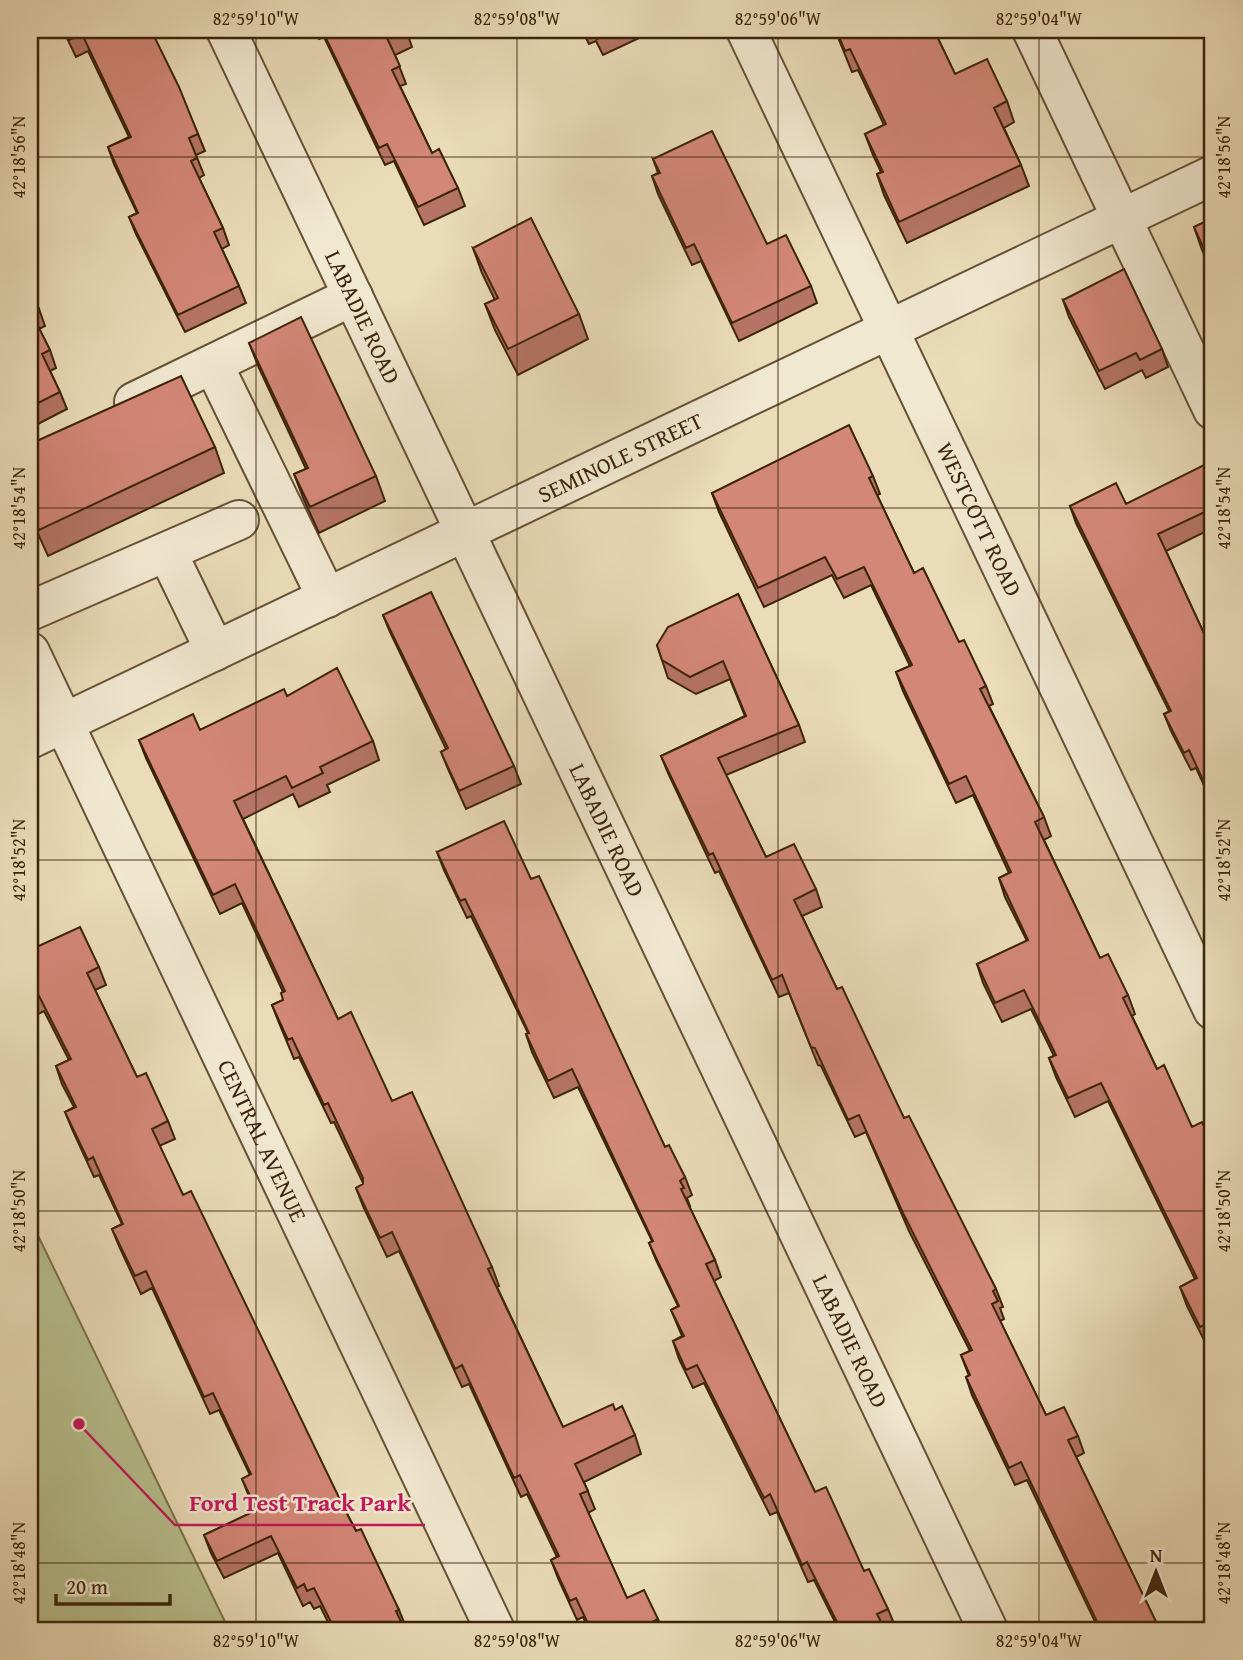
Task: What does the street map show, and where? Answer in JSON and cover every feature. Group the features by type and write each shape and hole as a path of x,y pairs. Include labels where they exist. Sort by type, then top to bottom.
{"street":[{"name":"LABADIE ROAD","path":"226,30 988,1630"},
{"name":"WESTCOTT ROAD","path":"746,30 1213,1010"},
{"path":"1032,30 1213,410"},
{"name":"SEMINOLE STREET","path":"30,739 1213,175"},
{"path":"103,416 214,366 353,296"},
{"path":"214,366 327,598"},
{"path":"30,611 239,520"},
{"path":"167,552 215,651"},
{"name":"CENTRAL AVENUE","path":"30,652 495,1630"}],"green space":[{"path":"30,1219 229,1630 30,1630"}],"building":[{"path":"65,30 151,30 198,134 189,138 197,158 191,161 223,228 214,232 239,286 178,315 129,217 138,213 108,147 131,137 82,34 69,40"},
{"path":"322,30 405,30 387,38 400,66 392,70 432,153 439,149 458,188 418,207 387,144 379,148"},
{"path":"593,30 615,30 597,39"},
{"path":"836,30 934,30 955,74 987,59 1007,101 994,108 1021,165 899,222 877,174 883,172 865,134 886,124 850,49 845,51"},
{"path":"712,131 767,244 786,235 811,286 732,323 694,244 686,248 652,176 660,173 653,159"},
{"path":"531,218 579,314 508,349 485,304 498,298 473,248"},
{"path":"1213,218 1213,269 1194,227"},
{"path":"1124,269 1162,349 1140,360 1136,353 1099,371 1063,300"},
{"path":"30,290 39,309 31,312 50,350 42,354 60,392 30,407"},
{"path":"301,317 376,476 310,507 294,474 308,468 249,343"},
{"path":"181,376 215,447 39,530 30,511 30,444"},
{"path":"849,425 873,476 869,478 914,573 923,568 959,642 964,640 986,686 980,689 1044,817 1035,822 1100,958 1108,954 1128,995 1123,998 1157,1069 1164,1065 1192,1127 1202,1122 1213,1148 1213,1153 1207,1156 1213,1170 1213,1327 1211,1322 1200,1327 1180,1287 1197,1278 1101,1083 1068,1098 1049,1058 1056,1055 1024,990 995,1003 977,964 1028,940 999,878 1011,872 966,776 949,784 896,672 912,665 864,567 837,579 825,557 758,588 712,493"},
{"path":"1206,464 1213,478 1213,508 1158,534 1213,653 1213,801 1189,750 1184,753 1164,714 1171,711 1070,506 1116,483 1126,504"},
{"path":"431,592 514,766 459,791 441,752 448,748 383,615"},
{"path":"738,594 799,725 718,758 766,857 794,844 816,889 794,900 837,989 842,987 904,1118 909,1116 996,1289 993,1291 998,1301 992,1304 1046,1415 1064,1407 1078,1436 1068,1440 1160,1630 1101,1630 1021,1462 1009,1468 966,1377 970,1375 961,1355 972,1350 903,1213 859,1115 848,1120 815,1048 811,1047 782,975 772,980 713,853 709,855 661,756 746,716 723,661 690,677 662,660 657,645 668,627"},
{"path":"337,668 373,741 320,767 323,773 292,788 286,776 234,801 338,1019 351,1012 392,1101 412,1092 492,1267 488,1269 563,1427 613,1404 615,1410 622,1406 635,1435 575,1464 588,1491 580,1494 627,1598 644,1590 658,1619 643,1627 645,1630 591,1630 576,1598 570,1601 551,1560 559,1556 520,1475 514,1478 462,1365 455,1369 392,1232 380,1238 356,1188 363,1184 363,1178 328,1103 324,1105 292,1038 288,1040 272,1005 283,1000 281,993 285,991 235,884 213,895 139,740 193,714 200,730 284,689 287,696"},
{"path":"504,821 531,879 539,876 665,1147 669,1145 685,1177 680,1181 684,1188 681,1189 715,1260 706,1264 815,1492 826,1487 864,1571 869,1569 888,1609 877,1614 885,1630 841,1630 807,1562 802,1565 770,1494 764,1498 697,1365 686,1370 673,1341 684,1336 671,1310 679,1306 649,1243 653,1241 572,1069 548,1081 493,956 465,899 460,901 437,852"},
{"path":"80,927 99,967 87,973 137,1077 146,1073 168,1121 152,1129 183,1195 191,1191 345,1510 356,1531 361,1529 399,1610 396,1611 405,1630 335,1630 314,1588 307,1591 304,1584 297,1588 271,1536 217,1561 204,1535 257,1510 242,1479 251,1474 213,1393 204,1397 146,1271 135,1276 112,1229 123,1224 93,1157 88,1160 65,1112 76,1107 56,1066 71,1059 38,994 30,998 30,950"}],"place":[{"name":"Ford Test Track Park","path":"79,1424"}]}
